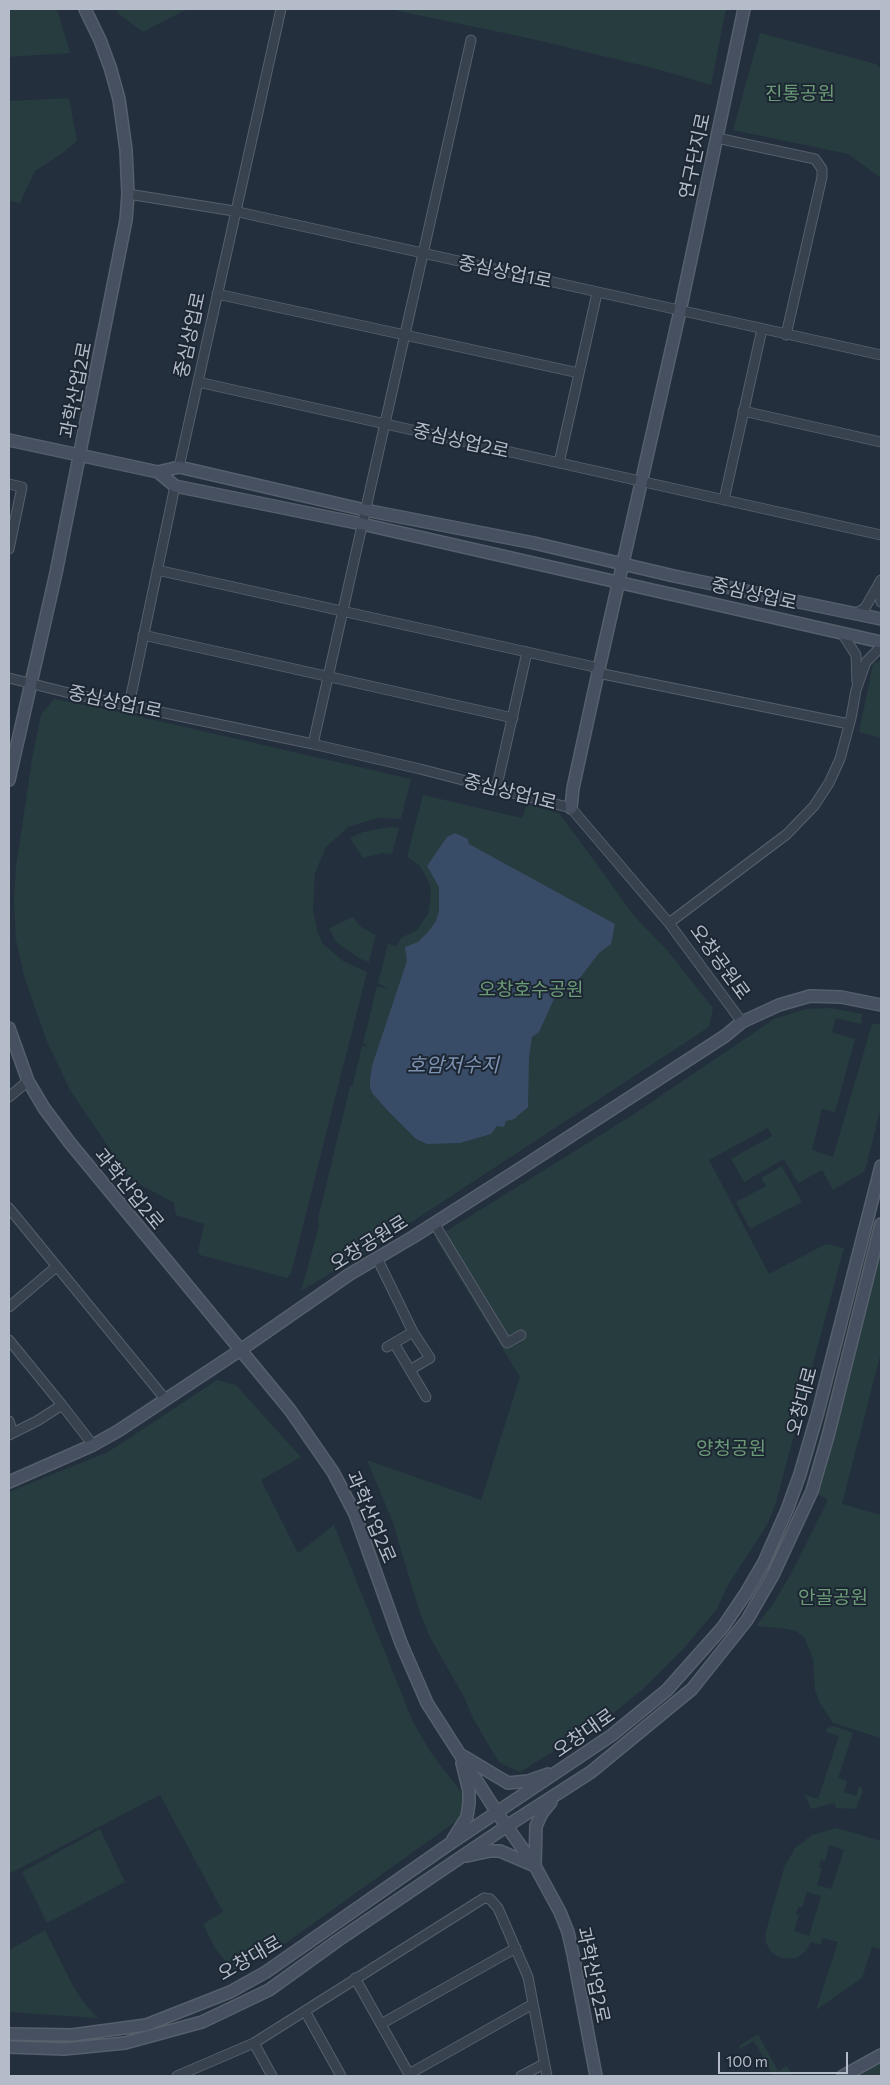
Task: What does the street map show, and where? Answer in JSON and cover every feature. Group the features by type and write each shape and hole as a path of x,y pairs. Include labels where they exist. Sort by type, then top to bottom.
{"street":[{"name":"과학산업2로","path":"9,780 81,455 117,271 128,194 126,150 118,99 110,67 100,40 85,9"},
{"name":"중심상업로","path":"179,467 234,211 281,9"},
{"name":"연구단지로","path":"680,311 744,9"},
{"path":"313,744 471,40"},
{"path":"717,138 815,159 822,168 822,177 786,335"},
{"name":"중심상업1로","path":"128,194 234,211 881,355"},
{"path":"559,463 597,293"},
{"path":"217,294 579,373"},
{"path":"571,808 573,788 618,581 680,311"},
{"path":"724,500 762,329"},
{"name":"중심상업2로","path":"198,382 881,535"},
{"path":"744,411 881,442"},
{"path":"9,440 81,455"},
{"name":"중심상업로","path":"81,455 158,472 179,467 366,510 534,543 674,576 881,619"},
{"name":"중심상업로","path":"158,472 175,486 362,524 881,642"},
{"path":"9,484 22,487 10,537 9,550"},
{"path":"129,705 175,486"},
{"path":"157,570 527,652 599,670 849,724"},
{"path":"855,614 865,608 881,581"},
{"path":"881,581 881,602"},
{"path":"842,633 856,655 856,690"},
{"path":"143,635 512,718"},
{"path":"669,923 786,834 814,806 829,783 840,760 856,690 866,662 881,647"},
{"path":"496,790 527,652"},
{"name":"중심상업1로","path":"9,678 70,693 313,744 420,769 496,790 533,797 571,808 669,923"},
{"name":"오창공원로","path":"669,923 742,1022"},
{"name":"오창공원로","path":"9,1482 93,1445 166,1400 350,1274 434,1223 725,1036 742,1022 779,1004 810,996 841,997 881,1005"},
{"name":"과학산업2로","path":"9,1028 28,1081 44,1108 70,1143 239,1351 290,1410 346,1494 363,1532 401,1643 427,1703 498,1814 535,1866 549,1890 568,1932 596,2076"},
{"path":"9,1097 28,1081"},
{"name":"오창대로","path":"9,2034 72,2035 146,2025 230,1992 266,1972 448,1845 498,1814 612,1736 667,1690 723,1627 764,1562 788,1510 800,1474 834,1351 881,1166"},
{"path":"9,1208 166,1400"},
{"path":"434,1223 508,1343 521,1335"},
{"name":"오창대로","path":"9,2047 64,2048 125,2043 202,2022 269,1990 507,1826 591,1772 692,1689 747,1620 773,1575 812,1491 828,1436 881,1224"},
{"path":"377,1258 413,1332 430,1358 410,1370"},
{"path":"9,1307 56,1267"},
{"path":"413,1332 390,1345 410,1370 426,1396"},
{"path":"9,1340 93,1445"},
{"path":"9,1420 11,1434 37,1421 62,1405"},
{"path":"460,1754 508,1783 528,1781 566,1767"},
{"path":"448,1845 468,1817 470,1803 460,1754"},
{"path":"460,1858 490,1851 500,1852 535,1866 536,1826 542,1813 561,1791"},
{"path":"177,2076 254,2043 484,1898 490,1899 498,1908 528,1977 547,2076"},
{"path":"381,2024 516,1948"},
{"path":"355,1978 410,2075 533,2004"},
{"path":"305,2011 342,2076"},
{"path":"254,2043 272,2076"},
{"path":"843,2076 881,2055"},
{"path":"521,2076 544,2064"}],"green space":[{"path":"9,9 55,9 58,12 70,53 9,57"},
{"path":"116,9 187,9 143,32 120,15"},
{"path":"389,9 726,9 711,85 657,69 528,38"},
{"name":"진통공원","path":"760,33 876,64 881,68 881,178 848,154 733,130"},
{"path":"69,98 77,141 35,171 20,203 9,201 9,101"},
{"path":"881,660 881,738 859,732 873,664"},
{"path":"54,699 128,714 411,779 401,819 377,818 348,827 326,847 315,873 313,909 317,930 322,943 343,961 367,972 291,1273 287,1278 200,1255 198,1252 204,1224 176,1215 174,1203 130,1179 70,1090 46,1039 24,976 16,940 14,902 16,867 32,759 41,715"},
{"name":"오창호수공원","path":"423,795 522,818 527,804 560,814 635,917 667,950 713,1008 709,1027 369,1250 301,1291 319,1226 318,1218 350,1087 353,1084 362,1046 369,1047 363,1043 377,986 388,989 378,983 388,944 396,946 401,938 417,930 428,914 431,892 429,882 419,865 407,857"},
{"path":"390,827 399,828 392,854 382,853 363,858 350,838 363,832"},
{"path":"353,917 361,927 376,935 369,962 341,946 335,940 329,928"},
{"name":"양청공원","path":"831,1008 862,1014 861,1024 836,1018 832,1032 855,1039 835,1112 822,1109 812,1150 833,1157 872,1024 881,1024 881,1107 865,1171 833,1190 822,1170 798,1183 784,1159 744,1182 731,1159 772,1136 768,1128 709,1160 769,1274 826,1244 844,1248 775,1506 767,1525 728,1585 717,1609 684,1648 642,1690 606,1719 520,1772 500,1763 492,1751 430,1637 419,1610 393,1523 367,1460 481,1500 520,1377 435,1238 631,1116 774,1019 806,1009"},
{"path":"782,1166 802,1202 750,1229 736,1202 766,1186 761,1178"},
{"name":"안골공원","path":"881,1226 881,1352 842,1504 881,1515 881,1738 833,1723 820,1703 815,1690 813,1659 804,1637 796,1631 756,1626 773,1604 792,1572 828,1500 812,1491"},
{"path":"217,1380 236,1385 301,1457 261,1480 298,1553 334,1525 413,1722 432,1754 464,1796 462,1817 276,1950 233,1971 215,1948 203,1924 223,1912 160,1795 9,1874 9,1492 108,1452"},
{"path":"834,1726 853,1733 838,1778 847,1781 844,1792 856,1796 860,1785 863,1791 856,1809 836,1808 835,1803 811,1809 805,1795 818,1799 839,1736 826,1732 827,1728"},
{"path":"837,1828 881,1841 881,1949 872,1947 862,1978 816,2010 838,1942 823,1938 821,1945 811,1942 806,1951 796,1958 781,1958 771,1952 766,1943 765,1935 784,1868 795,1848 812,1835","holes":["829,1845 844,1850 831,1889 817,1885 822,1869 819,1867 821,1860 825,1861","807,1892 821,1896 809,1936 794,1931 799,1915 796,1914 798,1907 802,1907"]},
{"path":"100,1829 125,1882 47,1923 22,1872"},
{"path":"45,1930 73,1986 85,2004 98,2018 9,2012 9,1950"},
{"path":"758,2034 778,2071 787,2066 793,2076 773,2076 754,2041 740,2049 739,2046"},
{"path":"881,2055 881,2076 843,2076"}],"water":[{"name":"호암저수지","path":"455,833 468,839 469,844 615,924 611,944 599,953 579,979 554,999 539,1032 532,1037 529,1057 528,1107 514,1119 506,1121 504,1127 497,1126 491,1134 460,1143 427,1144 416,1139 388,1111 372,1093 370,1080 372,1066 407,961 405,947 418,942 428,932 436,921 439,911 439,887 427,866 447,837"}]}
